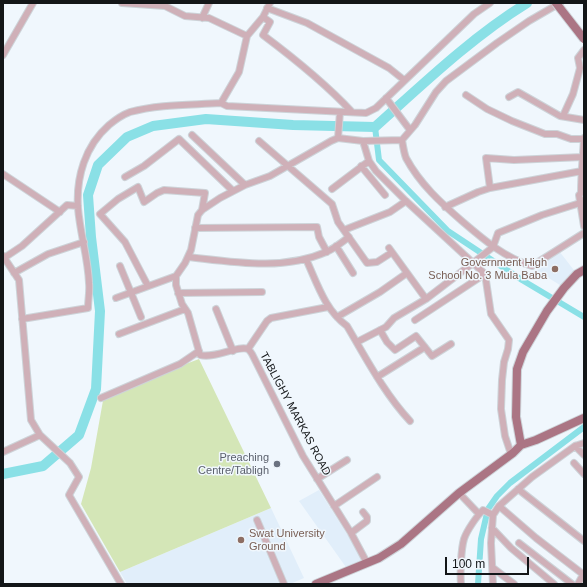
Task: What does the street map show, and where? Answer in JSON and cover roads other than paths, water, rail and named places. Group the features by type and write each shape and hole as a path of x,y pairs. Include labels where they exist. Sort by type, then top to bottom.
{"main road":[{"path":"556,3 584,39"},
{"path":"521,445 516,417 517,369 523,352 547,311 564,288 577,274 584,270"},
{"path":"316,584 367,563 401,544 459,494 521,445 536,440 584,418"},
{"path":"322,584 368,565 402,545 459,494"}],"street":[{"path":"3,55 6,44 33,3"},
{"path":"122,3 165,6 185,16 209,18 247,36"},
{"path":"202,18 209,3"},
{"path":"22,319 88,308 89,283 78,206 78,186 85,158 90,147 103,130 115,120 128,113 156,107 221,103 227,106 237,107 366,113 376,108 386,100 404,80 474,14 490,3"},
{"path":"560,3 516,30 446,81 436,92 402,140 405,157 425,186 445,206 493,247 520,263 532,266 584,233"},
{"path":"221,103 239,72 247,36 263,17 269,6 307,23 389,68 404,80"},
{"path":"263,17 270,22 263,35 313,74 352,112"},
{"path":"563,116 573,94 580,68 578,58 584,50"},
{"path":"509,97 518,92 560,116 584,120"},
{"path":"466,95 487,109 518,124 545,134 557,134 571,139 584,139 582,192 579,195 582,202 584,226"},
{"path":"386,100 409,129"},
{"path":"338,138 340,112"},
{"path":"192,135 245,185"},
{"path":"101,398 180,364 199,350 188,313 178,293 176,276 188,257 198,215 202,210 232,191 270,176 338,138 363,140 402,140"},
{"path":"125,177 144,166 179,139 232,191"},
{"path":"363,140 368,161 376,171 406,202 485,274 491,314 509,340 504,362 501,410 505,436 511,454"},
{"path":"259,141 332,204 338,222 367,263 377,262 390,250 426,298"},
{"path":"490,188 486,158 514,160 584,156"},
{"path":"332,189 368,161"},
{"path":"361,166 385,195"},
{"path":"445,206 490,188 582,172"},
{"path":"3,174 60,212"},
{"path":"148,286 125,242 100,214 118,199 138,188 144,202 164,190 205,193 202,210"},
{"path":"344,230 390,212 406,202"},
{"path":"357,342 386,327 394,318 426,298 473,263 493,247 498,233 542,215 582,202"},
{"path":"78,206 67,205 22,246 4,257 19,280 30,420 40,434 70,463 79,476 69,495 120,584"},
{"path":"195,228 317,227 319,236 327,252"},
{"path":"188,257 232,262 281,263 306,259 327,252 349,238"},
{"path":"14,273 48,254 84,242"},
{"path":"336,246 353,273"},
{"path":"306,259 328,307 347,326 377,377 403,414 410,421"},
{"path":"120,266 141,317"},
{"path":"337,317 380,292 407,272"},
{"path":"415,320 485,274"},
{"path":"116,298 176,276"},
{"path":"178,293 262,292"},
{"path":"248,349 271,318 328,307"},
{"path":"119,334 185,308"},
{"path":"216,309 233,351"},
{"path":"380,330 387,342 395,350 416,336 432,356 451,344"},
{"path":"377,377 425,347"},
{"name":"TABLIGHY MARKAS ROAD","path":"199,350 200,354 206,356 241,348 248,349 252,354 303,456 351,533 367,563"},
{"path":"3,452 40,434"},
{"path":"493,584 491,543 492,515 532,477 575,446 584,443"},
{"path":"575,446 584,455"},
{"path":"317,479 347,460"},
{"path":"574,462 584,474"},
{"path":"334,506 377,477"},
{"path":"518,489 584,541"},
{"path":"459,494 482,512 492,515"},
{"path":"500,506 536,538 584,574 578,584"},
{"path":"351,533 367,521 367,517 364,512"},
{"path":"461,584 460,577 464,539 482,512"},
{"path":"257,520 284,584"},
{"path":"492,528 511,548 554,584"},
{"path":"518,543 572,584"},
{"path":"493,568 514,584"}],"waterway":[{"path":"3,474 43,466 79,435 96,389 100,311 91,237 88,195 98,165 127,137 153,126 206,119 293,125 375,127 467,46 527,3"},
{"path":"375,127 379,160 448,231 522,280 584,317"},
{"path":"478,584 481,539 488,509 497,496 510,483 584,427"}],"place":[{"name":"Government High School No. 3 Mula Baba","path":"555,269"},
{"name":"Preaching Centre/Tabligh","path":"277,464"},
{"name":"Swat University Ground","path":"241,540"}]}
